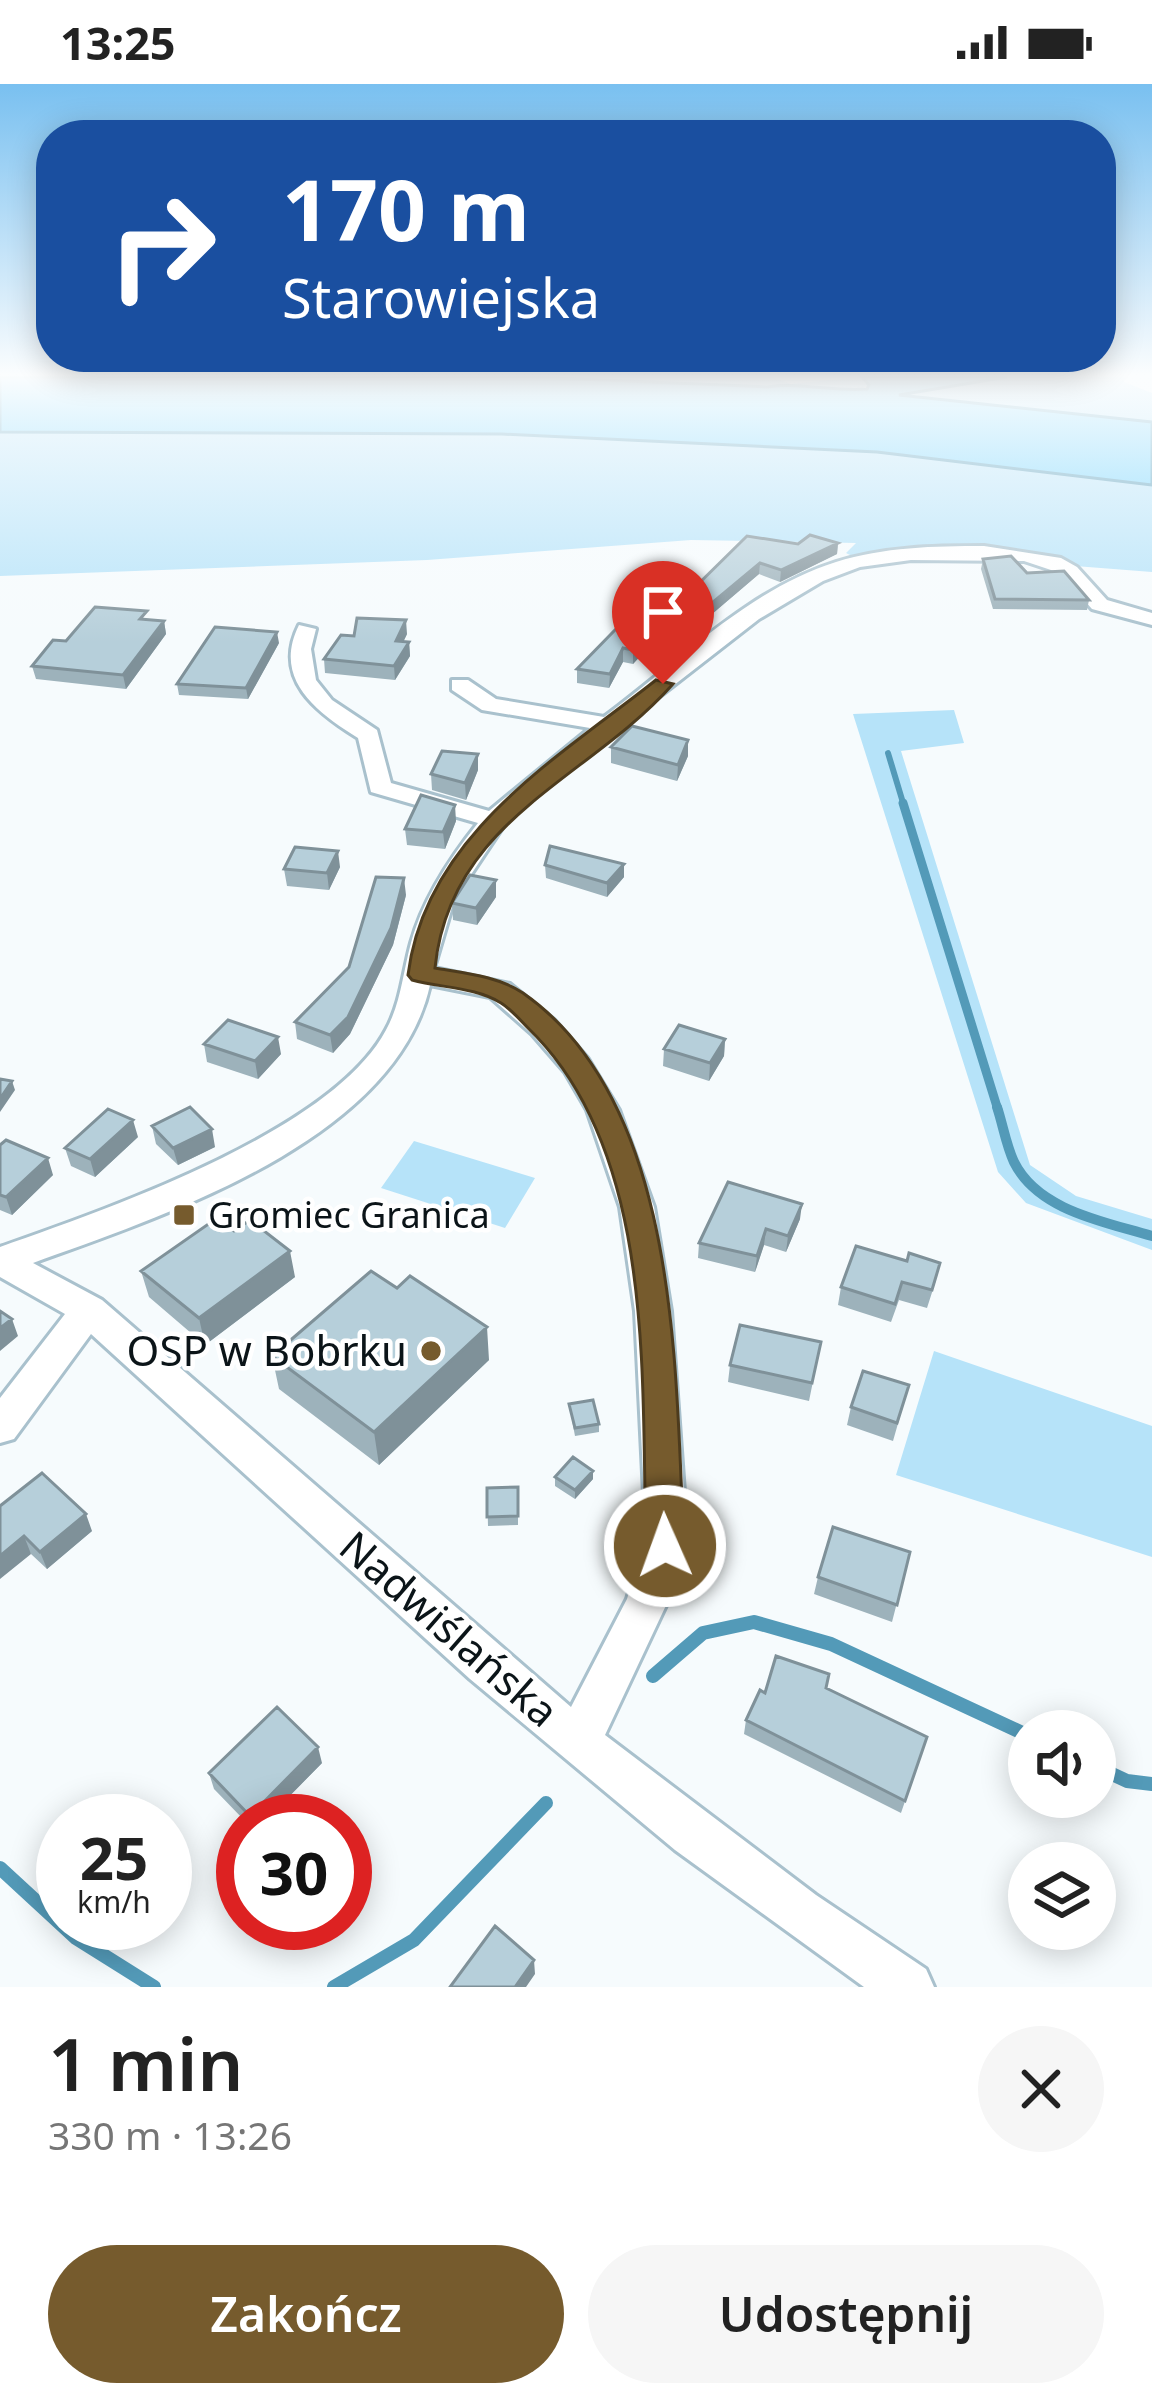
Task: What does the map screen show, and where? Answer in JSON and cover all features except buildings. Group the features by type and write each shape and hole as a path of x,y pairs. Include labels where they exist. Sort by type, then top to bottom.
{"street":[{"path":"0,1261 172,1198 278,1139 345,1093 384,1056 406,1024 422,975 425,938 439,904 494,820 765,601 840,568 883,558 968,552 1042,558 1069,568 1088,598 1111,610 1152,620"},
{"path":"306,629 298,650 302,673 333,714 369,735 380,787 494,820"},
{"path":"460,685 490,705 588,718 607,727"},
{"path":"422,975 471,982 512,997 555,1039 585,1080 617,1145 646,1241 657,1332 665,1546 632,1630 578,1741"},
{"name":"Nadwiślańska","path":"0,1261 89,1310 578,1741 699,1837 908,1987"},
{"path":"0,1427 89,1310"}],"shaded area":[{"path":"0,466 992,466 1152,485 1152,572 1075,566 1055,557 860,560 846,553 856,543 691,540 427,560 0,576"},
{"path":"954,710 964,743 901,751 1030,1165 1076,1196 1152,1219 1152,1250 1026,1203 998,1172 853,714"},
{"path":"414,1141 535,1178 505,1228 381,1188"},
{"path":"934,1351 1152,1426 1152,1557 896,1475"}],"water":[{"path":"992,466 1152,466 1152,485"}],"waterway":[{"path":"888,753 904,806"},
{"path":"903,803 998,1110"},
{"path":"997,1107 1014,1162 1039,1192 1075,1212 1152,1236"},
{"path":"653,1676 703,1633 754,1622 831,1644 1008,1726"},
{"path":"1116,1776 1152,1784"},
{"path":"334,1987 414,1940 546,1803"},
{"path":"0,1868 76,1938 154,1987"}],"place":[{"name":"Gromiec Granica","path":"184,1215"},
{"name":"OSP w Bobrku","path":"431,1351"}],"route":[{"path":"663,684 494,820 439,904 425,938 422,975 471,982 512,997 555,1039 585,1080 617,1145 646,1241 657,1332 665,1546"}]}
